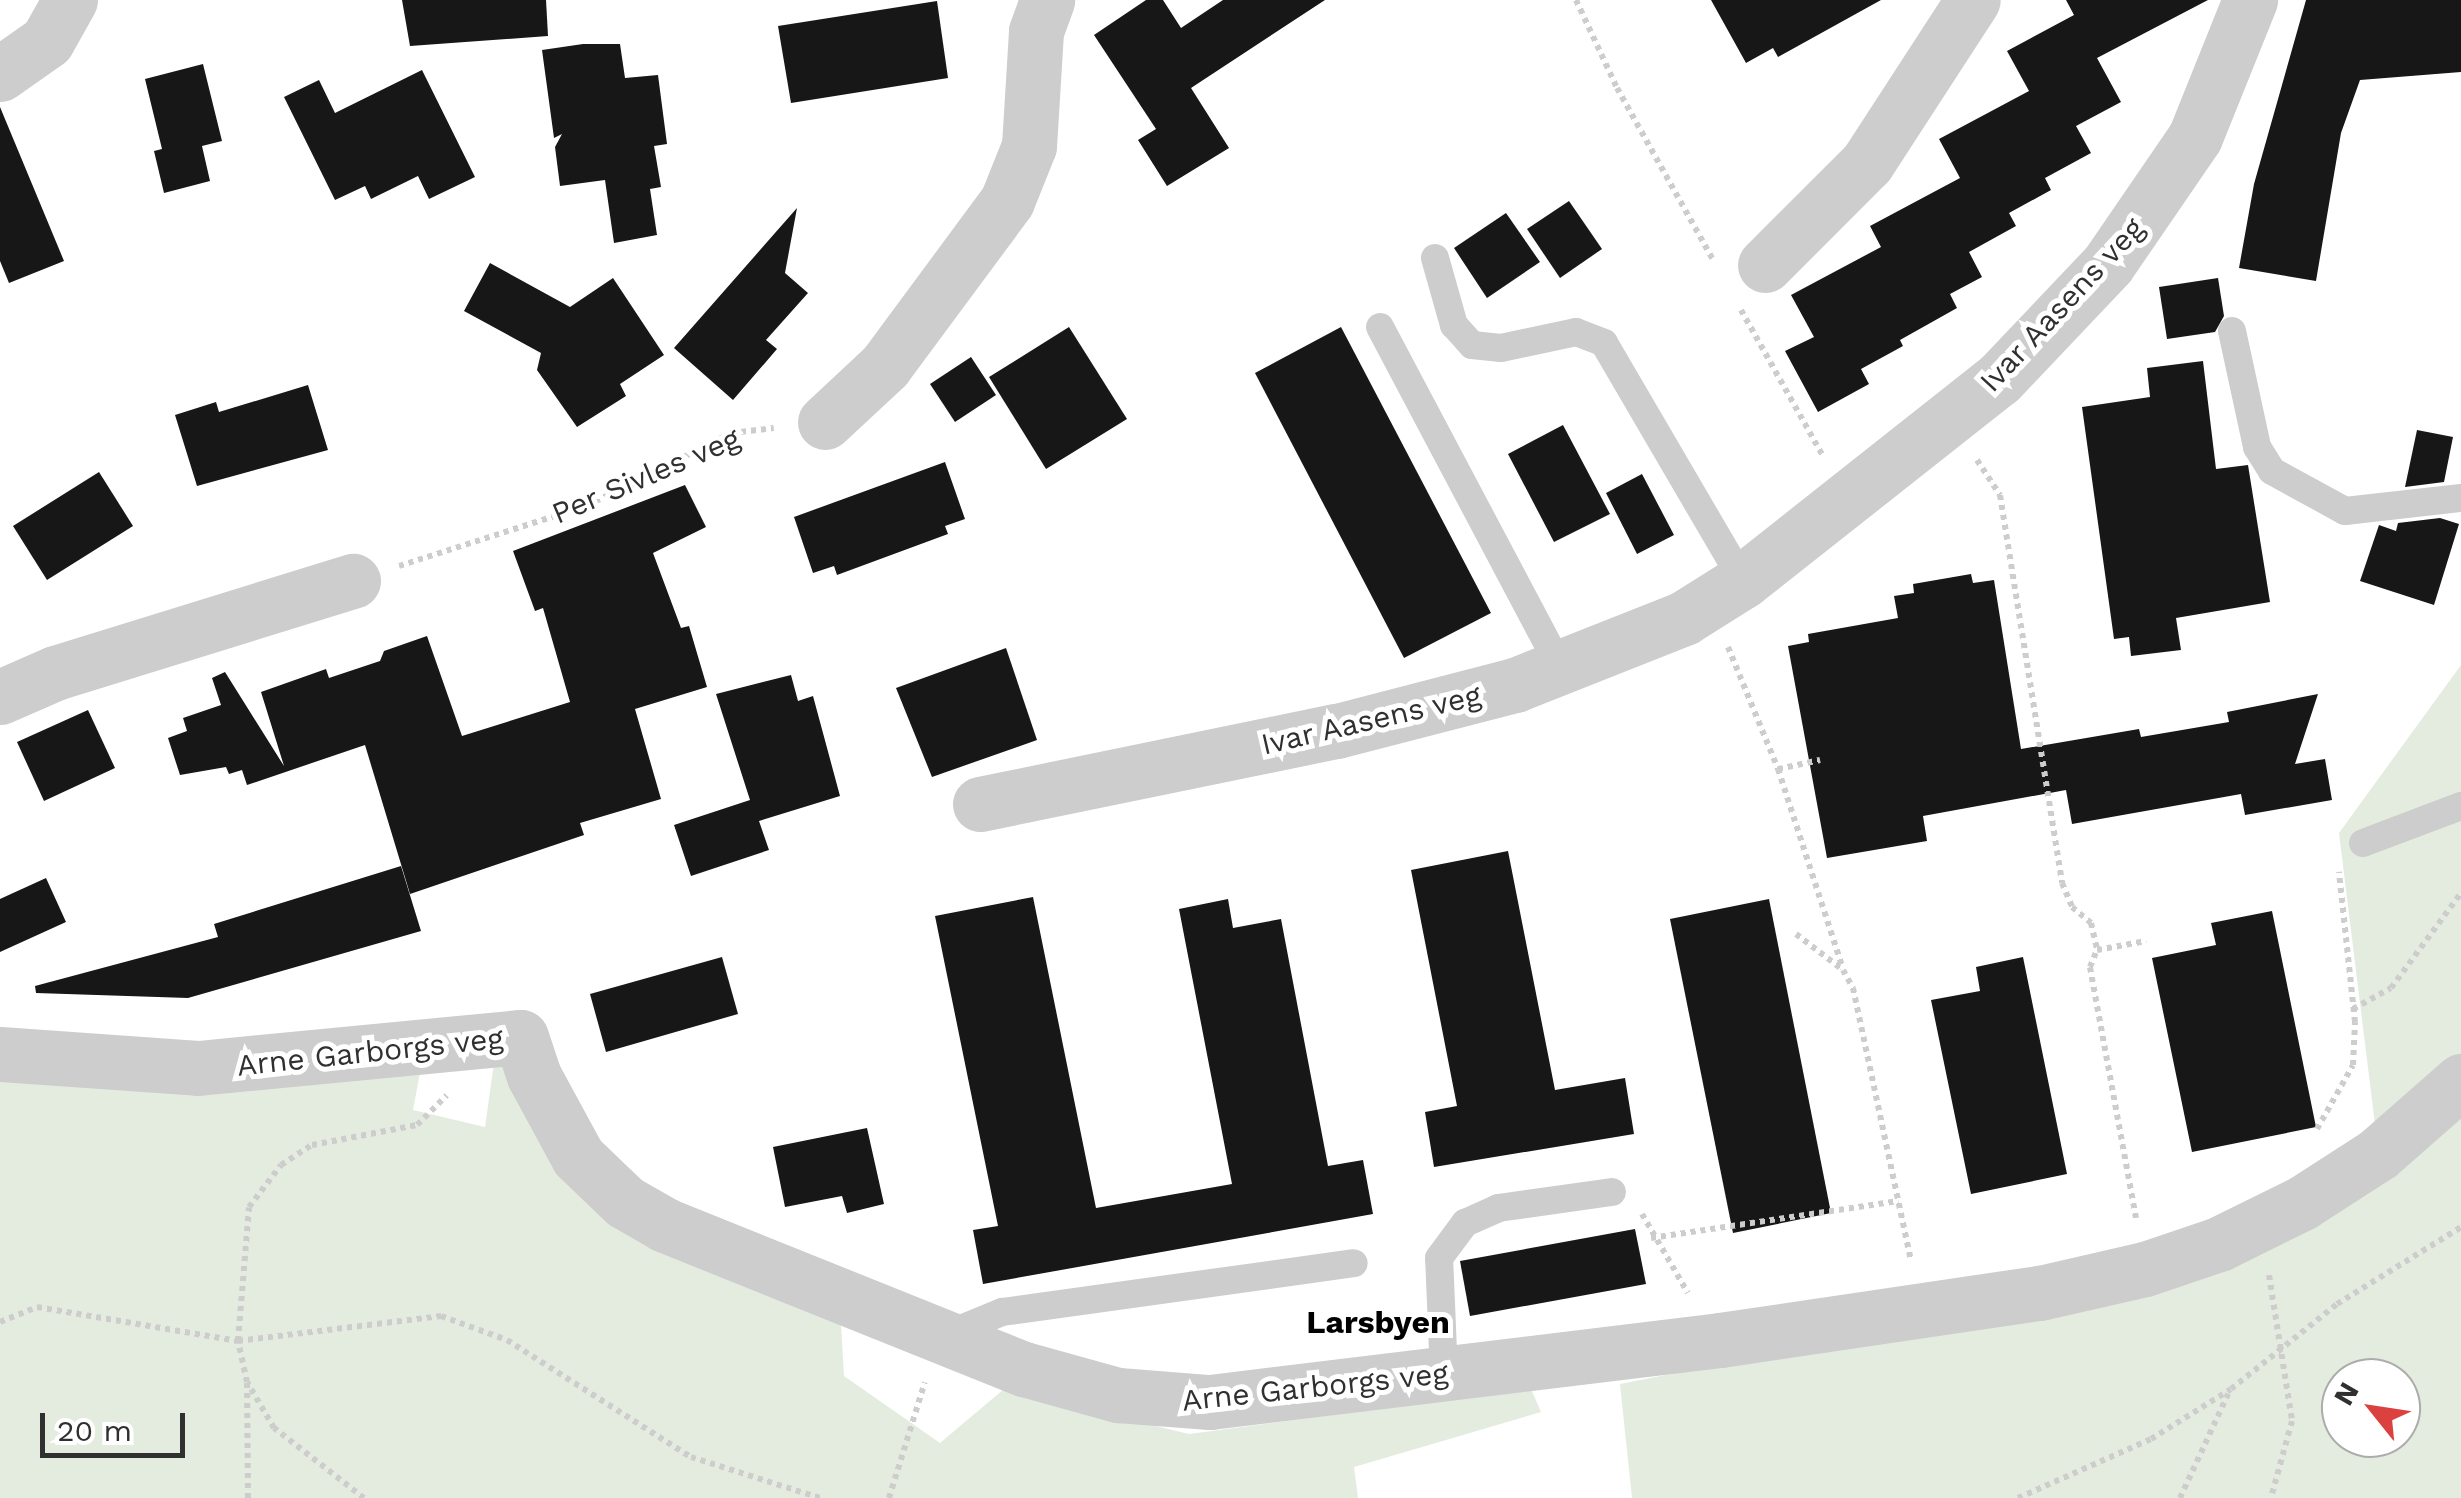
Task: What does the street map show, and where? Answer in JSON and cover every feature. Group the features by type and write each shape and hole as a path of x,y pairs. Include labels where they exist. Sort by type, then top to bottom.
{"street":[{"path":"0,74 47,41 70,0"},
{"path":"825,422 886,366 1007,202 1029,146 1036,30 1048,0"},
{"path":"1740,280 1867,163 1973,0"},
{"name":"Ivar Aasens veg","path":"980,804 1337,730 1560,667 1726,592 1849,503 1946,423 2052,324 2154,204 2215,94 2250,0"},
{"path":"0,697 55,672 353,580"},
{"name":"Arne Garborgs veg","path":"0,1054 198,1068 521,1037 534,1076 578,1157 625,1202 939,1338 1024,1369 1161,1401 1210,1402 1720,1340 1922,1311 2145,1269 2253,1228 2378,1154 2461,1081"}],"lane":[{"path":"1434,258 1454,325 1472,345 1501,348 1576,332 1604,343 1726,592"},
{"path":"1380,327 1560,667"},
{"path":"2232,331 2257,446 2272,471 2345,511 2461,498"},
{"path":"2363,843 2461,806"},
{"path":"1444,1375 1439,1258 1465,1222 1498,1208 1612,1192"},
{"path":"939,1338 1002,1312 1354,1263"}],"path":[{"path":"1576,0 1617,88 1740,280 1849,503"},
{"name":"Per Sivles veg","path":"353,580 586,506 731,433 825,422"},
{"path":"1946,423 2000,494 2062,883 2072,907 2090,922 2097,950 2090,967 2145,1269"},
{"path":"1726,592 1778,769 1843,970 1853,988 1922,1311"},
{"path":"1778,769 1820,760"},
{"path":"2306,1146 2353,1065 2353,1009 2339,871 2363,843"},
{"path":"2353,1009 2391,988 2461,892"},
{"path":"1796,934 1843,970"},
{"path":"2097,950 2146,940"},
{"path":"248,1498 247,1382 238,1340 254,1194 281,1165 322,1140 400,1131 436,1112 469,1043"},
{"path":"1612,1192 1637,1202 1651,1238 1720,1340"},
{"path":"1651,1238 1898,1201"},
{"path":"2018,1498 2151,1438 2231,1389 2337,1304 2461,1227"},
{"path":"2253,1228 2284,1346 2292,1421 2271,1498"},
{"path":"0,1322 36,1307 238,1340 440,1316 507,1340 691,1457 820,1498"},
{"path":"889,1498 939,1338"},
{"path":"247,1382 274,1428 364,1498"},
{"path":"2180,1498 2231,1389"}],"shaded area":[{"path":"2461,665 2461,1498 1632,1498 1620,1384 1863,1336 2175,1288 2382,1181 2339,833"},
{"path":"495,1056 513,1071 593,1209 841,1323 844,1376 940,1443 1004,1389 1189,1434 1531,1389 1541,1412 1354,1467 1358,1498 0,1498 0,1080 422,1062 413,1110 485,1127"}],"building":[{"path":"402,0 546,0 548,36 410,46"},
{"path":"1146,0 1163,0 1181,28 1223,0 1325,0 1191,88 1229,148 1167,186 1138,140 1156,129 1094,35"},
{"path":"1711,0 1881,0 1778,57 1773,48 1746,63"},
{"path":"2066,0 2208,0 2097,58 2121,102 2076,126 2091,153 2045,178 2051,190 2009,213 2016,226 1969,252 1982,277 1950,294 1957,308 1900,340 1903,346 1861,369 1869,384 1818,412 1785,351 1814,337 1791,295 1881,247 1870,226 1960,178 1939,139 2029,91 2007,51 2074,15"},
{"path":"2306,0 2461,0 2461,72 2360,80 2341,133 2316,281 2239,268 2254,184"},
{"path":"937,1 948,78 791,103 778,26"},
{"path":"620,44 625,78 658,75 667,144 654,146 661,187 650,189 657,235 614,243 605,180 560,186 555,147 562,134 554,138 542,50"},
{"path":"203,64 222,141 202,146 210,181 164,193 154,151 162,149 145,79"},
{"path":"422,70 475,177 429,199 418,176 371,199 365,186 335,200 284,97 319,80 335,113"},
{"path":"0,107 64,261 9,283 0,261"},
{"path":"1569,201 1602,249 1560,278 1527,229"},
{"path":"797,208 785,273 808,293 766,340 777,349 733,400 674,348"},
{"path":"1506,213 1540,262 1487,298 1454,248"},
{"path":"490,263 570,307 613,278 664,355 620,384 626,396 577,427 537,370 541,353 464,311"},
{"path":"2218,278 2224,316 2215,332 2167,339 2159,287"},
{"path":"1069,327 1127,419 1046,469 989,377"},
{"path":"1341,327 1491,613 1404,658 1255,373"},
{"path":"971,357 996,395 955,422 930,384"},
{"path":"2203,361 2216,469 2248,465 2270,602 2176,618 2181,650 2131,656 2129,637 2114,639 2082,407 2150,397 2147,368"},
{"path":"308,385 328,450 197,486 175,415 216,402 219,412"},
{"path":"1563,425 1610,514 1554,542 1508,454"},
{"path":"2417,430 2453,437 2444,482 2405,487"},
{"path":"945,462 965,519 945,526 948,534 837,575 834,566 813,573 794,517"},
{"path":"99,472 133,526 47,580 13,526"},
{"path":"1642,474 1674,535 1637,554 1606,493"},
{"path":"685,485 706,527 653,553 681,628 689,626 707,687 635,709 661,799 580,823 584,835 410,894 365,745 247,785 242,770 229,774 226,767 180,775 168,738 187,731 183,718 221,705 212,678 225,672 284,766 261,692 326,669 329,678 380,661 384,651 427,636 462,736 570,702 543,608 535,611 513,551"},
{"path":"2440,518 2459,524 2434,605 2360,581 2379,525 2396,531 2398,523"},
{"path":"1971,574 1973,583 1994,580 2021,749 2139,729 2141,737 2229,722 2227,712 2318,694 2295,764 2325,759 2332,800 2245,815 2241,794 2072,824 2066,790 1923,816 1927,841 1827,858 1788,646 1809,642 1808,634 1898,618 1894,596 1914,593 1913,584"},
{"path":"1006,648 1037,740 932,777 896,688"},
{"path":"791,675 798,701 813,696 840,796 759,821 769,850 691,876 674,825 750,800 716,694"},
{"path":"88,710 115,768 44,801 17,742"},
{"path":"1508,851 1555,1090 1625,1078 1634,1134 1434,1167 1425,1112 1457,1106 1411,870"},
{"path":"401,866 421,931 188,998 36,993 35,986 218,937 214,924"},
{"path":"46,878 66,922 0,952 0,899"},
{"path":"1033,897 1096,1208 1232,1184 1179,909 1228,899 1233,928 1281,919 1328,1166 1363,1160 1373,1214 983,1284 973,1230 998,1226 935,916"},
{"path":"1769,899 1831,1213 1733,1233 1670,919"},
{"path":"2272,911 2316,1127 2192,1152 2152,958 2216,945 2211,923"},
{"path":"722,957 738,1014 606,1052 590,994"},
{"path":"2023,957 2067,1174 1971,1194 1931,1000 1980,991 1976,967"},
{"path":"867,1128 884,1204 847,1213 842,1196 785,1207 773,1147"},
{"path":"1635,1229 1646,1284 1470,1316 1460,1261"}],"district":[{"name":"Larsbyen","path":"1378,1322"}]}
